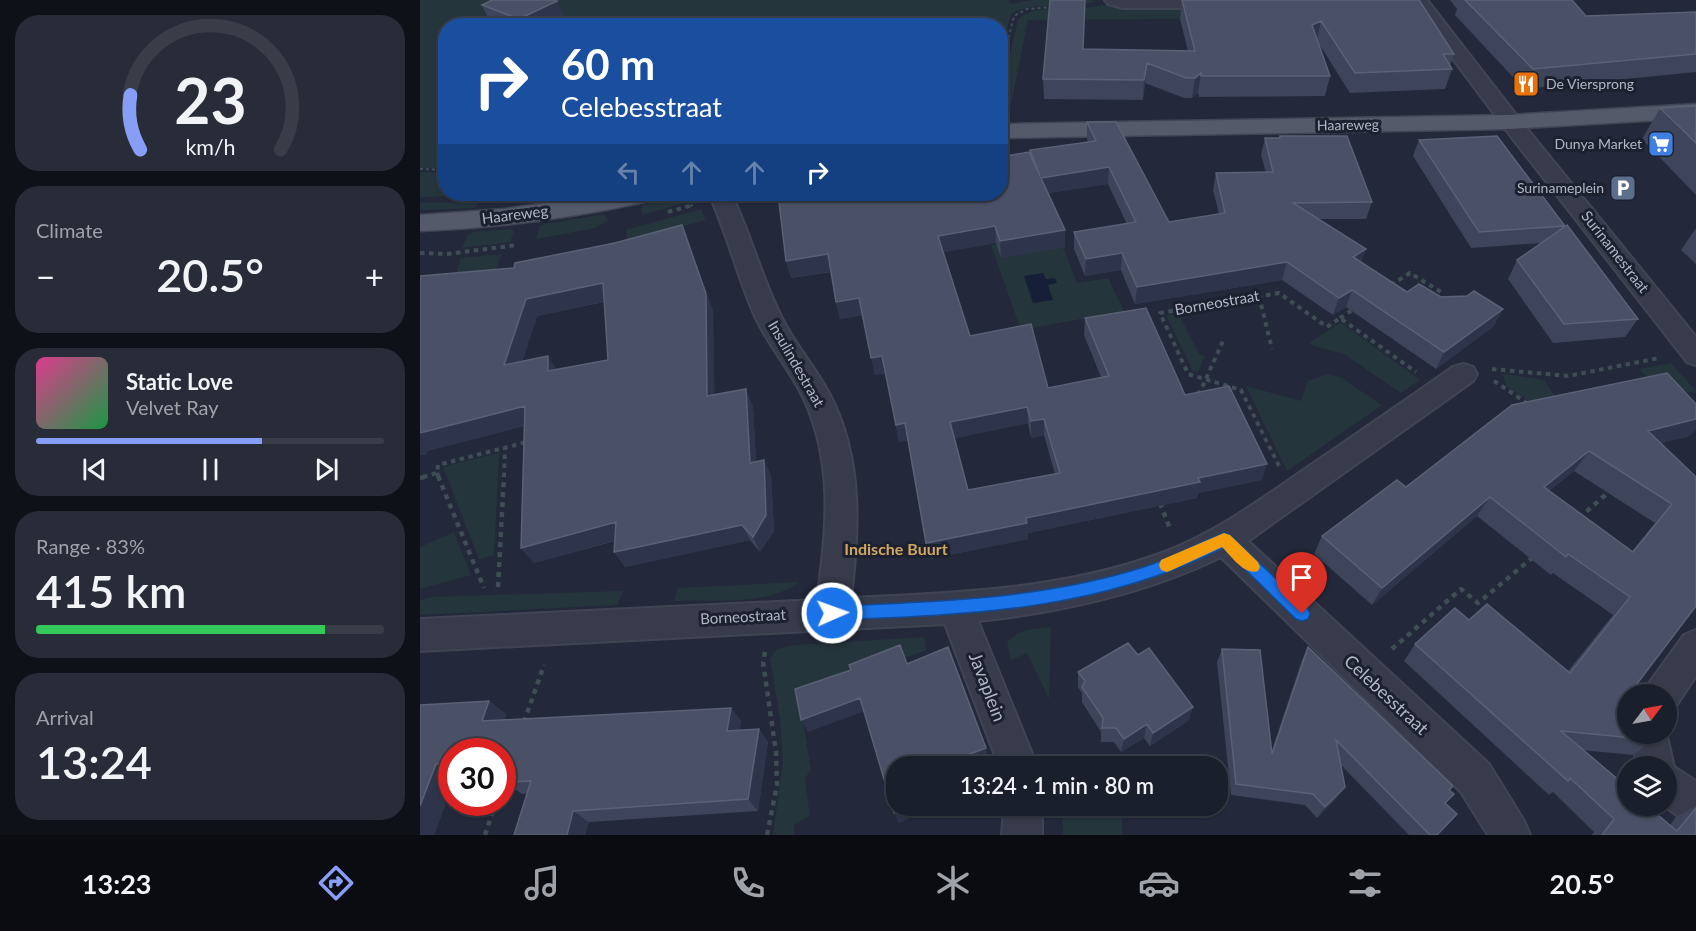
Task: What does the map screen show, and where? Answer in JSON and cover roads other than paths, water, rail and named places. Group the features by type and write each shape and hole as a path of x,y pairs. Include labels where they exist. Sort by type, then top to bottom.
{"main road":[{"name":"Haareweg","path":"1008,131 1509,122 1696,111"},
{"name":"Haareweg","path":"420,222 461,221 531,214 605,201"}],"street":[{"path":"1114,0 1123,3 1238,3"},
{"name":"Surinamestraat","path":"1413,0 1509,122 1583,210 1696,355"},
{"name":"Insulindestraat","path":"723,201 768,316 817,396 839,455 843,489 840,551 832,613"},
{"name":"Borneostraat","path":"420,634 956,608 1026,601 1089,589 1145,574 1224,539 1293,494 1459,377"},
{"name":"Celebesstraat","path":"1224,539 1475,778 1510,835"},
{"name":"Javaplein","path":"956,608 1014,756"},
{"path":"1670,684 1696,646"},
{"path":"1677,791 1696,805"},
{"path":"1022,835 1023,816"}],"water":[{"path":"1043,273 1046,279 1055,278 1057,283 1048,285 1053,300 1033,303 1024,276"}],"place":[{"name":"De Viersprong","path":"1526,84"},
{"name":"Dunya Market","path":"1661,144"},
{"name":"Surinameplein","path":"1623,188"}],"district":[{"name":"Indische Buurt","path":"896,549"}]}
